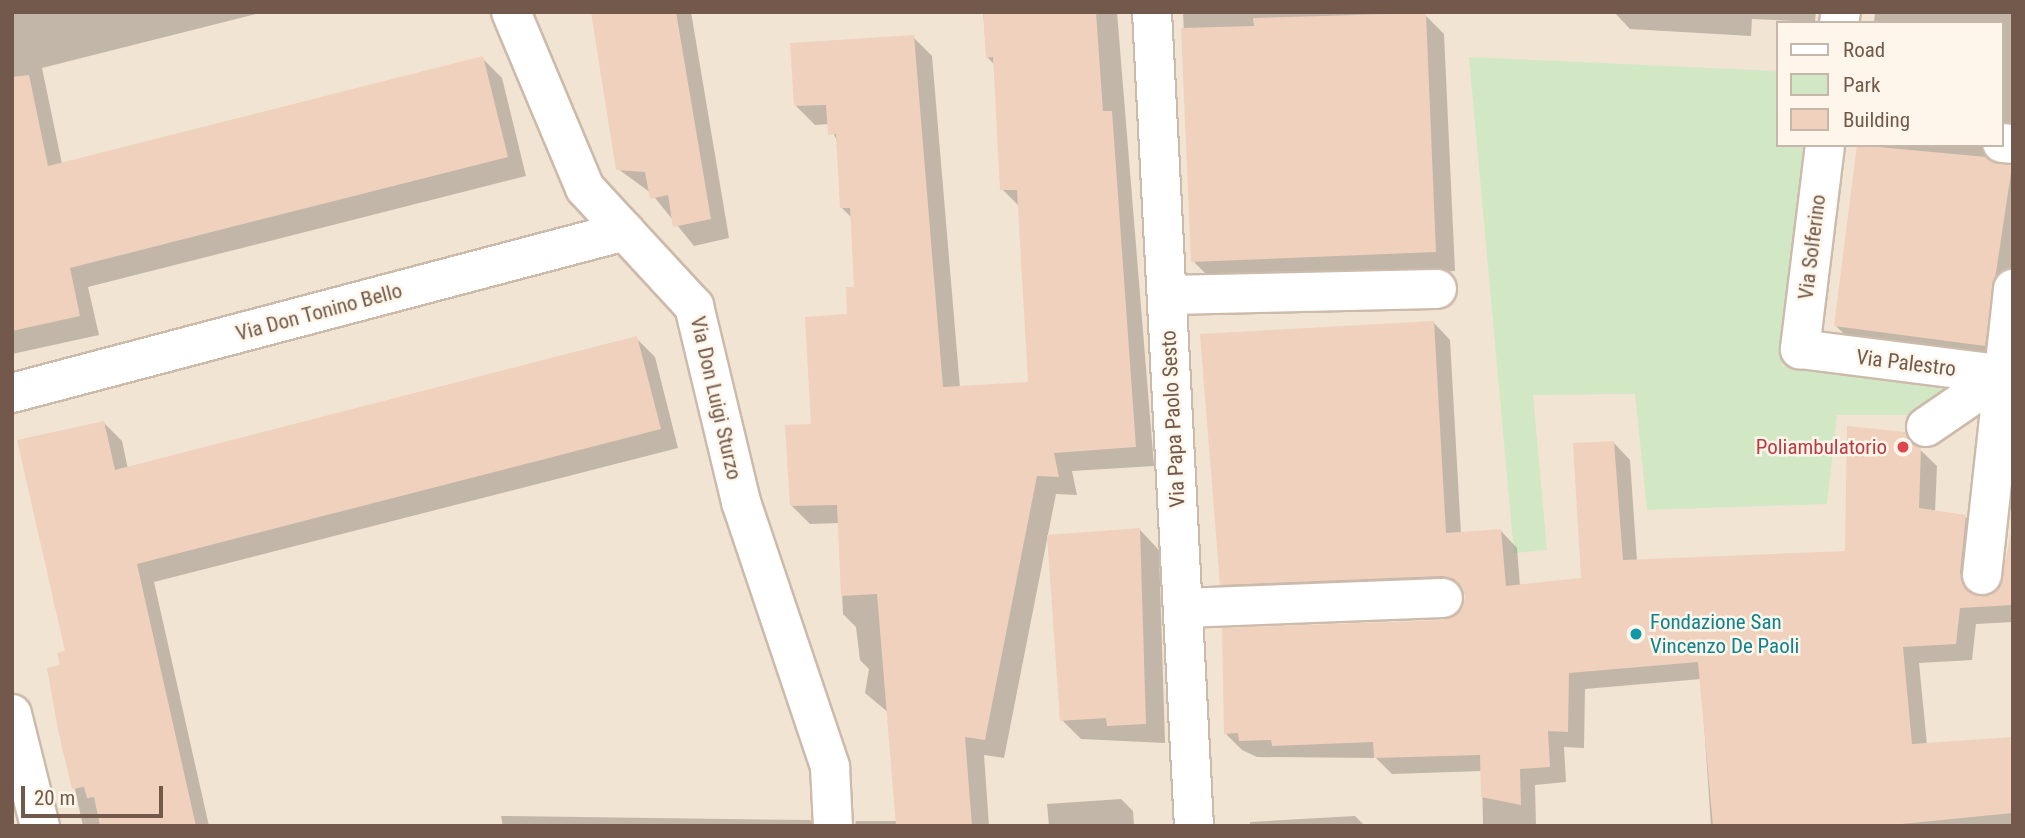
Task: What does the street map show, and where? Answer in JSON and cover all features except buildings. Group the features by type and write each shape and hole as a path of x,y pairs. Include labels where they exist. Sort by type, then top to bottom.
{"street":[{"name":"Via Don Luigi Sturzo","path":"511,12 585,188 694,306 741,502 830,767 833,826"},
{"name":"Via Papa Paolo Sesto","path":"1152,12 1194,826"},
{"name":"Via Solferino","path":"1800,349 1825,147"},
{"name":"Via Don Tonino Bello","path":"12,393 625,231"},
{"path":"1167,295 1437,289"},
{"path":"1982,575 2007,376 2013,289"},
{"name":"Via Palestro","path":"1800,349 2007,376"},
{"path":"1926,427 2007,376"},
{"path":"1183,608 1443,597"},
{"path":"12,714 40,826"}],"shaded area":[{"path":"12,12 2013,12 2013,826 12,826"}],"green space":[{"path":"1469,57 1776,71 1776,147 1805,147 1782,366 1946,387 1907,415 1837,415 1827,504 1647,510 1635,394 1533,395 1547,550 1514,553"}],"place":[{"name":"Poliambulatorio","path":"1903,447"},
{"name":"Fondazione San Vincenzo De Paoli","path":"1636,634"}]}
